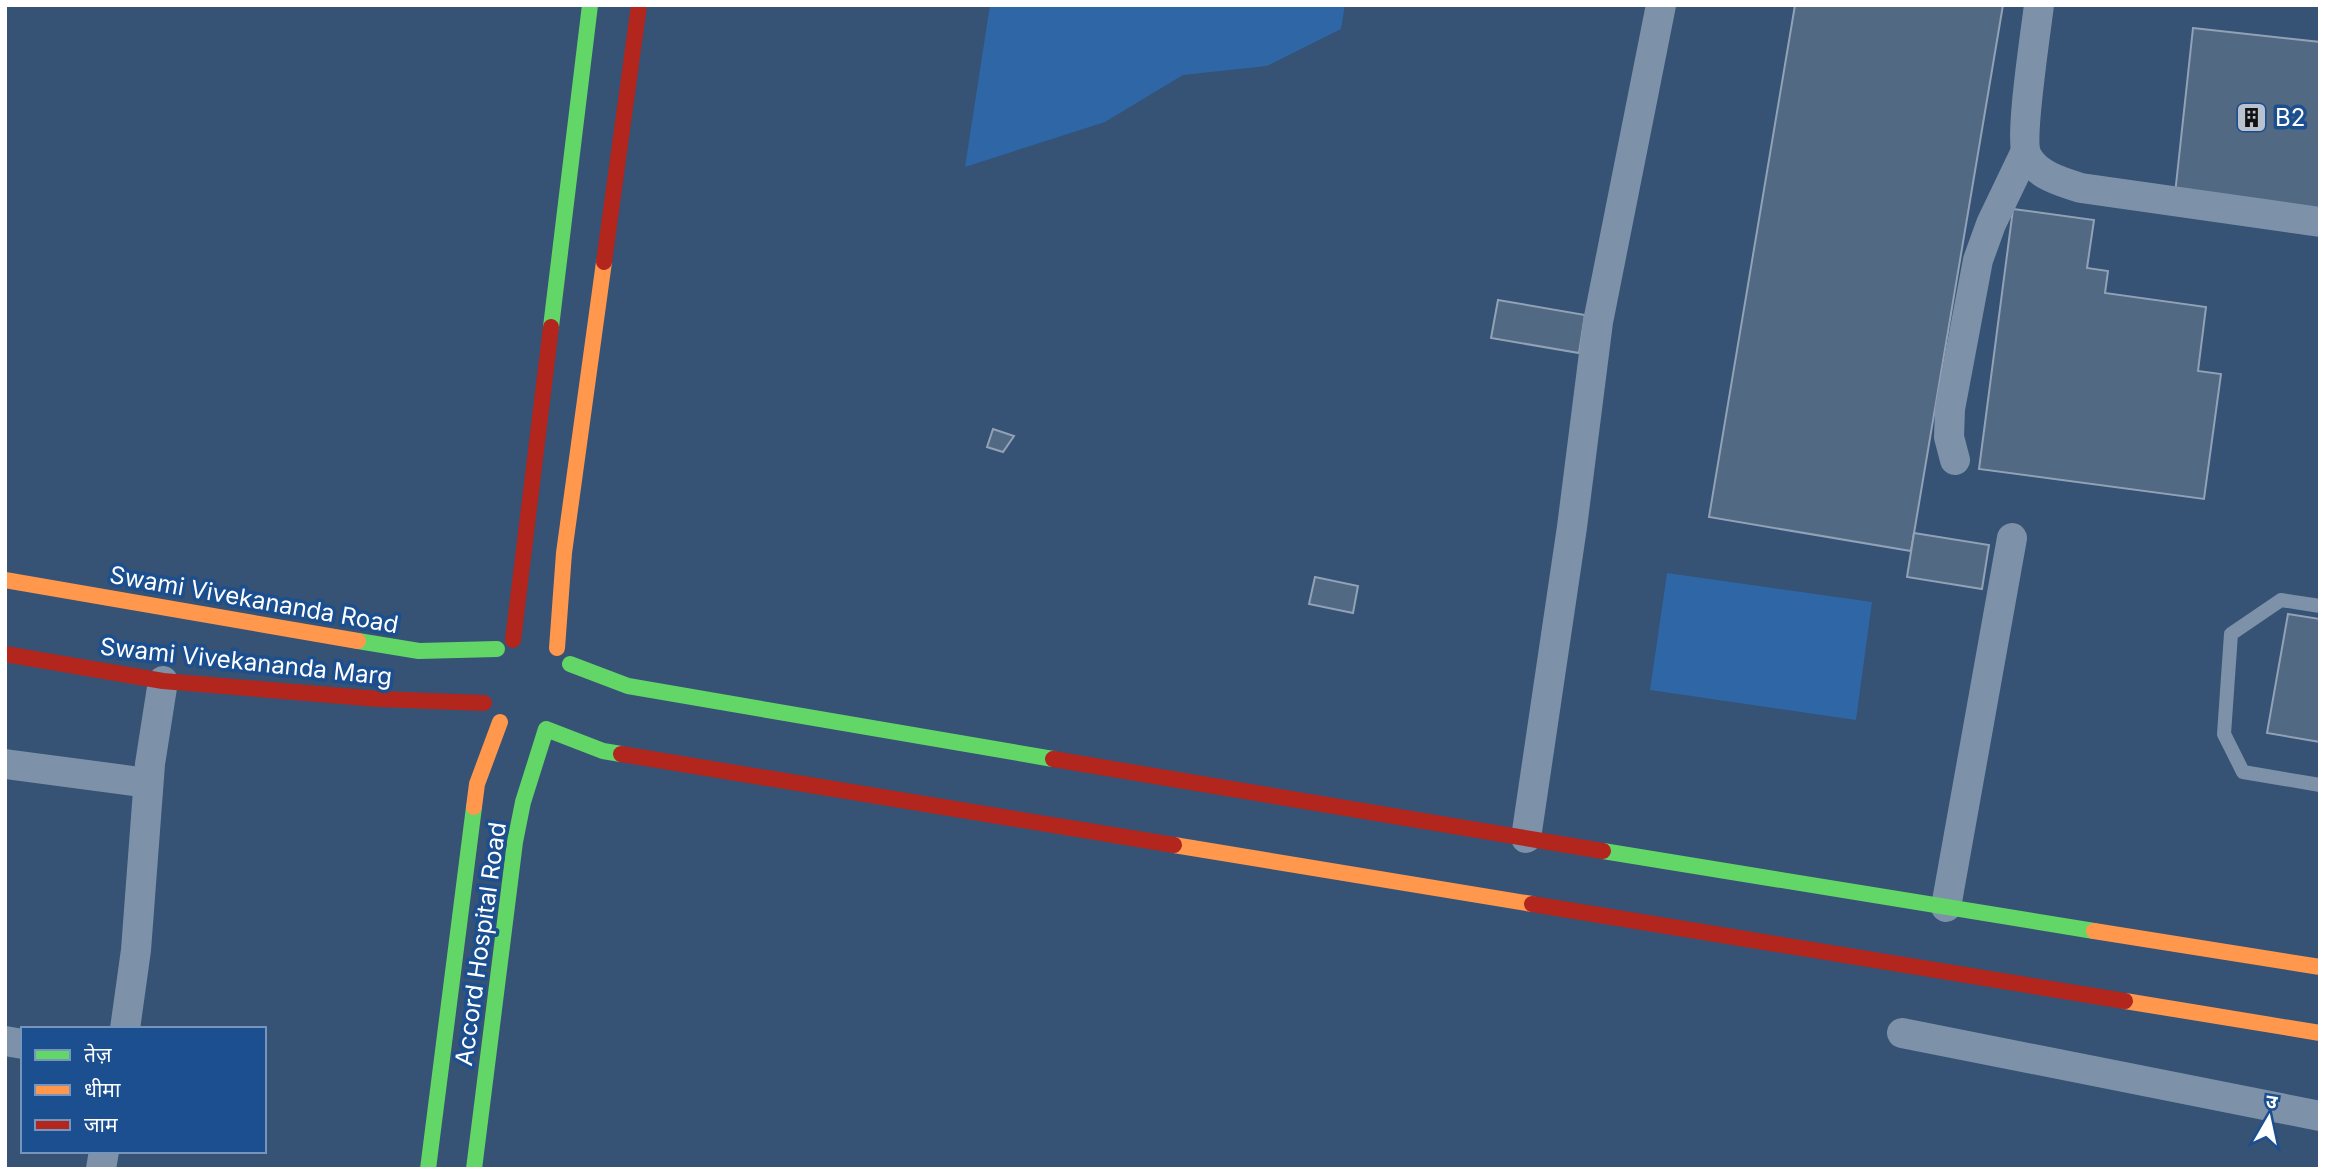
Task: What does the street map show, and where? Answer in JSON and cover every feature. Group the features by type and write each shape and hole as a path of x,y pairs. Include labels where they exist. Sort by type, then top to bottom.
{"street":[{"path":"528,639 590,5"},
{"path":"557,648 564,554 639,5"},
{"path":"1526,838 1572,527 1598,322 1661,5"},
{"path":"1955,460 1949,437 1950,409 1978,260 1991,223 2025,153 2024,131 2039,5"},
{"path":"2025,153 2035,168 2057,180 2081,188 2320,222"},
{"path":"1946,907 2012,538"},
{"name":"Swami Vivekananda Road","path":"5,580 419,651 497,649"},
{"path":"485,664 497,649 528,639 557,648 570,664 575,685"},
{"name":"Swami Vivekananda Marg","path":"5,654 163,681 378,699 482,695 492,716 514,728"},
{"path":"570,664 628,686 1526,838 2320,967"},
{"path":"125,1027 139,922 148,783 163,681"},
{"path":"547,729 565,714"},
{"path":"428,1169 477,784 514,728 547,729 603,751 633,757 2320,1033"},
{"name":"Accord Hospital Road","path":"474,1169 515,842 523,802 547,729"},
{"path":"5,764 148,783"},
{"path":"1902,1032 2320,1116"}],"lane":[{"path":"2320,606 2281,600 2231,634 2224,734 2244,772 2320,785"}],"shaded area":[{"path":"990,5 1345,5 1341,29 1267,66 1183,75 1105,122 965,167"},
{"path":"1667,573 1872,602 1856,720 1650,690"}],"building":[{"path":"1795,5 2003,5 1911,551 1709,517"},
{"name":"B2","path":"2193,28 2320,42 2320,209 2175,194"},
{"path":"2013,209 2094,220 2087,268 2108,271 2105,293 2206,307 2198,371 2221,374 2204,499 1979,469"},
{"path":"1498,300 1585,315 1579,353 1491,338"},
{"path":"993,429 1014,436 1003,452 987,447"},
{"path":"1914,533 1989,545 1982,589 1907,577"},
{"path":"1315,577 1358,586 1353,613 1309,604"},
{"path":"2288,614 2320,619 2320,742 2267,733"}],"traffic: fast":[{"path":"551,327 590,5"},
{"path":"358,641 419,651 497,649"},
{"path":"570,664 628,686 1053,759"},
{"path":"474,1169 515,842 523,802 546,729 603,751 621,754"},
{"path":"428,1169 474,807"},
{"path":"1603,851 2094,931"}],"traffic: slow":[{"path":"557,648 564,553 604,262"},
{"path":"5,580 358,641"},
{"path":"474,807 477,784 500,722"},
{"path":"1174,845 1532,904"},
{"path":"2094,931 2320,967"},
{"path":"2125,1001 2320,1033"}],"traffic: jam":[{"path":"604,262 639,5"},
{"path":"513,640 551,327"},
{"path":"5,654 163,681 378,699 484,703"},
{"path":"621,754 1174,845"},
{"path":"1053,759 1603,851"},
{"path":"1532,904 2125,1001"}],"place":[{"name":"B2","path":"2252,118"}]}
